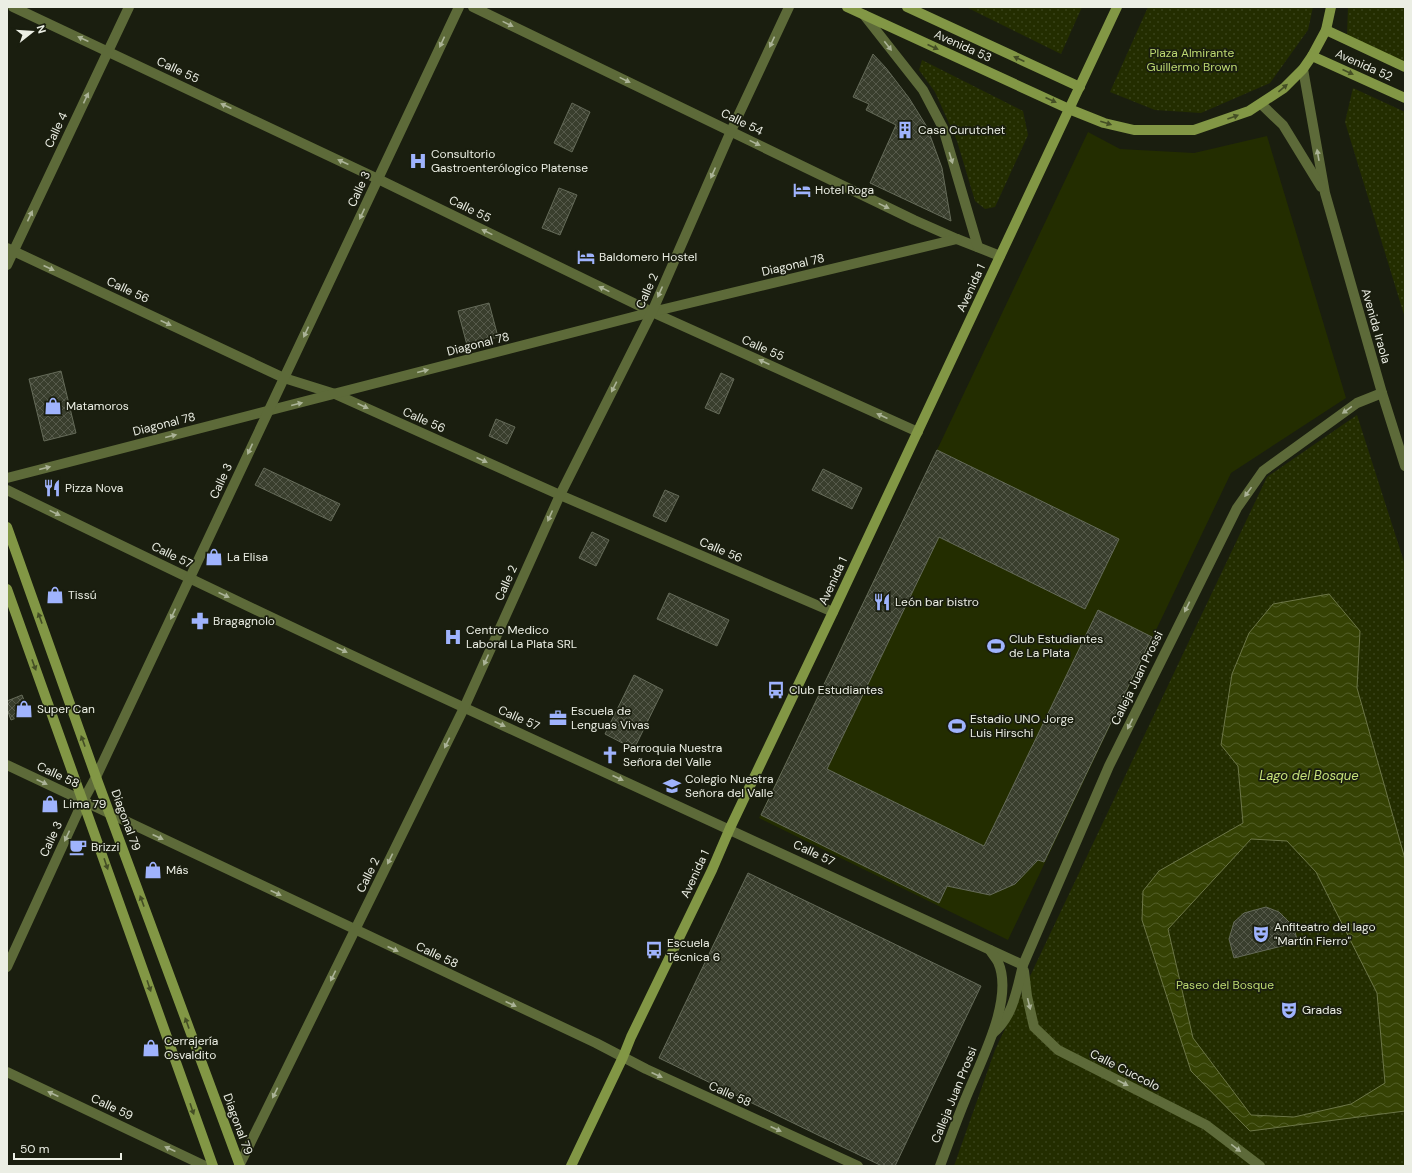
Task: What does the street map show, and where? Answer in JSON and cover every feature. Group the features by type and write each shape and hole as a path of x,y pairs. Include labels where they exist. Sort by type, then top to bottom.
{"main road":[{"name":"Avenida 53","path":"847,7 1069,108"},
{"name":"Avenida 53","path":"907,7 1080,87"},
{"name":"Avenida 1","path":"571,1166 631,1037 712,870 730,828 918,432 1117,7"},
{"path":"1069,108 1104,123 1134,130 1194,130 1249,111 1284,88 1303,69 1326,30 1331,7"},
{"name":"Avenida 52","path":"1326,30 1405,67"},
{"name":"Avenida 52","path":"1312,56 1405,98"},
{"name":"Diagonal 79","path":"7,527 96,777 239,1166"},
{"path":"7,589 213,1166"}],"street":[{"name":"Calle 55","path":"13,7 378,179 652,312 918,432"},
{"name":"Calle 4","path":"7,265 10,249 129,7"},
{"name":"Calle 3","path":"7,967 83,801 96,777 459,7"},
{"name":"Calle 54","path":"473,7 914,220 1000,256"},
{"name":"Calle 2","path":"239,1166 464,708 560,495 652,312 731,131 789,7"},
{"path":"864,15 923,90 943,128 978,247"},
{"name":"Avenida Iraola","path":"1303,69 1325,193 1382,393 1405,466"},
{"name":"Avenida Iraola","path":"1261,104 1284,125 1325,193"},
{"name":"Diagonal 78","path":"7,478 652,312 957,239"},
{"name":"Calle 56","path":"10,249 284,378 336,394 560,495 833,612"},
{"name":"Calleja Juan Prossi","path":"993,1033 1002,1026 1007,1016 1015,996 1023,965 1109,766 1236,508 1263,471 1357,403 1382,393"},
{"name":"Calle 57","path":"7,490 464,708 730,828 1023,965"},
{"name":"Calle 58","path":"7,765 623,1057 646,1070 858,1166"},
{"name":"Calleja Juan Prossi","path":"940,1166 965,1099 993,1033 1002,998 1002,979 998,963 990,950"},
{"name":"Calle Cuccolo","path":"1023,965 1027,996 1034,1027 1058,1050 1206,1125 1260,1166"},
{"name":"Calle 59","path":"7,1072 205,1166"}],"green space":[{"path":"966,7 1082,7 1061,54"},
{"name":"Plaza Almirante Guillermo Brown","path":"1148,7 1313,7 1308,30 1270,83 1201,113 1155,110 1110,92"},
{"path":"1348,7 1405,7 1405,62 1347,36"},
{"path":"922,60 1023,111 1028,135 995,207 985,209 975,201 957,141 935,92 919,70"},
{"path":"1353,88 1405,112 1405,318 1345,122"},
{"name":"Club Estudiantes de La Plata","path":"1088,132 1120,149 1194,153 1267,136 1346,398 1231,473 1008,940 759,818 937,450"},
{"name":"Paseo del Bosque","path":"1357,415 1405,565 1405,1166 954,1166 995,1050 1267,477"}],"water":[{"name":"Lago del Bosque","path":"1329,594 1360,631 1357,688 1405,859 1405,1111 1250,1131 1191,1071 1142,920 1143,891 1159,871 1243,823 1238,766 1221,745 1232,674 1249,633 1273,604","holes":["1251,839 1287,841 1316,872 1377,993 1385,1083 1351,1104 1294,1117 1251,1115 1193,1038 1168,929"]}],"building":[{"path":"873,54 909,98 927,127 942,168 951,221 870,183 896,125 866,110 869,104 853,97"},
{"path":"572,103 590,112 572,152 554,143"},
{"path":"559,188 577,195 560,235 542,228"},
{"path":"489,303 498,337 467,345 458,311"},
{"name":"Matamoros","path":"61,371 76,433 44,441 29,379"},
{"path":"721,373 734,379 719,414 705,408"},
{"path":"496,419 515,427 507,444 489,436"},
{"path":"937,450 1119,539 1085,609 939,537 827,769 984,846 1098,610 1152,637 1044,862 1038,860 1015,884 990,895 947,886 939,903 761,815"},
{"path":"264,468 340,504 331,521 255,485"},
{"path":"823,469 862,488 852,509 812,490"},
{"path":"665,490 679,496 666,522 653,516"},
{"path":"592,532 609,540 596,566 579,558"},
{"path":"669,593 729,620 717,646 657,619"},
{"path":"634,675 663,690 634,749 605,734"},
{"path":"22,695 29,713 11,720 7,709 7,701"},
{"path":"748,873 981,986 895,1166 882,1166 659,1058"},
{"path":"1266,907 1279,912 1293,926 1298,942 1234,958 1229,939 1234,922 1244,913"}],"place":[{"name":"Casa Curutchet","path":"905,130"},
{"name":"Consultorio Gastroenterólogico Platense","path":"418,161"},
{"name":"Hotel Roga","path":"802,190"},
{"name":"Baldomero Hostel","path":"586,257"},
{"name":"Matamoros","path":"53,406"},
{"name":"Pizza Nova","path":"52,488"},
{"name":"La Elisa","path":"214,557"},
{"name":"Tissú","path":"55,595"},
{"name":"León bar bistro","path":"882,602"},
{"name":"Bragagnolo","path":"200,621"},
{"name":"Centro Medico Laboral La Plata SRL","path":"453,637"},
{"name":"Club Estudiantes de La Plata","path":"996,646"},
{"name":"Club Estudiantes","path":"776,690"},
{"name":"Super Can","path":"24,709"},
{"name":"Escuela de Lenguas Vivas","path":"558,718"},
{"name":"Estadio UNO Jorge Luis Hirschi","path":"957,726"},
{"name":"Parroquia Nuestra Señora del Valle","path":"610,755"},
{"name":"Colegio Nuestra Señora del Valle","path":"672,786"},
{"name":"Lima 79","path":"50,804"},
{"name":"Brizzi","path":"78,847"},
{"name":"Más","path":"153,870"},
{"name":"Anfiteatro del lago \"Martín Fierro\"","path":"1261,934"},
{"name":"Escuela Técnica 6","path":"654,950"},
{"name":"Gradas","path":"1289,1010"},
{"name":"Cerrajería Osvaldito","path":"151,1048"}]}
